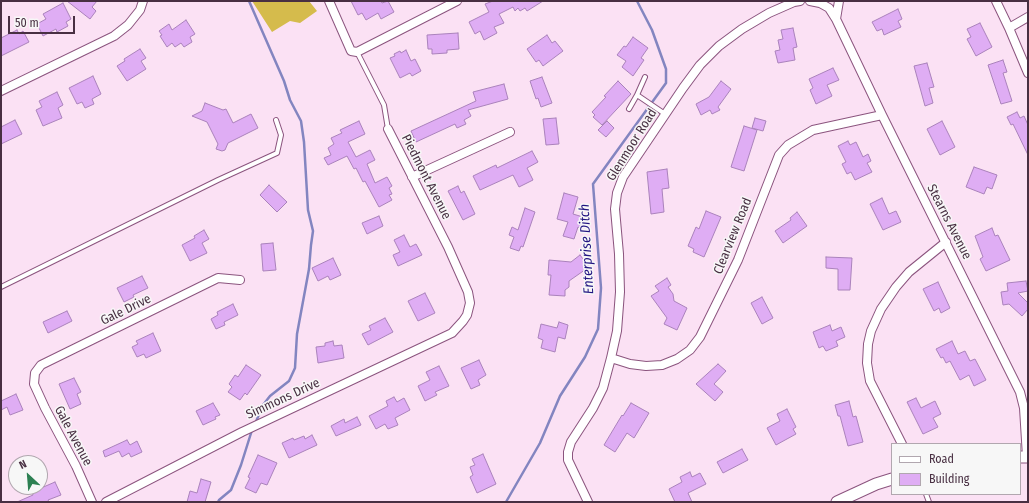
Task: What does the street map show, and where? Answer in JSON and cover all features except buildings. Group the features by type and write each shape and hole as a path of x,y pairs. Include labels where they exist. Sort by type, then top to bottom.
{"street":[{"path":"1,91 114,36 128,25 140,10 143,1"},
{"path":"329,1 351,51 356,52 458,1"},
{"name":"Glenmoor Road","path":"588,502 568,460 568,452 571,442 593,408 603,388 617,330 620,292 619,254 615,209 617,192 623,177 700,65 719,46 742,29 768,13 800,1"},
{"path":"810,1 820,3 829,8 836,19"},
{"path":"836,19 839,1"},
{"path":"996,1 1028,73"},
{"path":"1009,28 1028,17"},
{"name":"Stearns Avenue","path":"836,19 882,115 1020,392 1024,408 1025,457"},
{"name":"Clearview Road","path":"611,358 630,364 646,366 662,365 677,359 690,350 700,337 738,260 779,155 788,145 813,130 882,115"},
{"name":"Piedmont Avenue","path":"388,130 448,247 468,292 470,304 467,315"},
{"path":"412,177 510,132"},
{"path":"901,443 870,381 867,363 868,344 871,331 881,309 896,287 910,272 946,242"},
{"name":"Gale Drive","path":"34,380 35,373 41,365 218,278 233,278 240,280"},
{"name":"Simmons Drive","path":"106,502 242,432 452,332 467,315"},
{"name":"Gale Avenue","path":"34,380 45,408 76,466 92,502"},
{"path":"837,502 876,484 891,479"}],"lane":[{"name":"Piedmont Avenue","path":"356,52 384,105 388,130"},
{"path":"628,109 645,78"},
{"path":"637,95 666,114"},
{"path":"1,287 218,180 277,153 281,135 276,120"}],"shaded area":[{"path":"252,1 309,1 317,11 300,23 290,21 272,32"}],"waterway":[{"path":"249,1 284,81 290,100 301,121 304,142 308,210 313,231 309,269 297,334 295,368 289,381 270,396 263,405 255,424"},
{"name":"Enterprise Ditch","path":"506,502 540,443 560,396 585,357 598,329 601,288 593,184 666,83 666,69 652,30 637,1"},
{"path":"218,502 231,490 252,430"}]}
